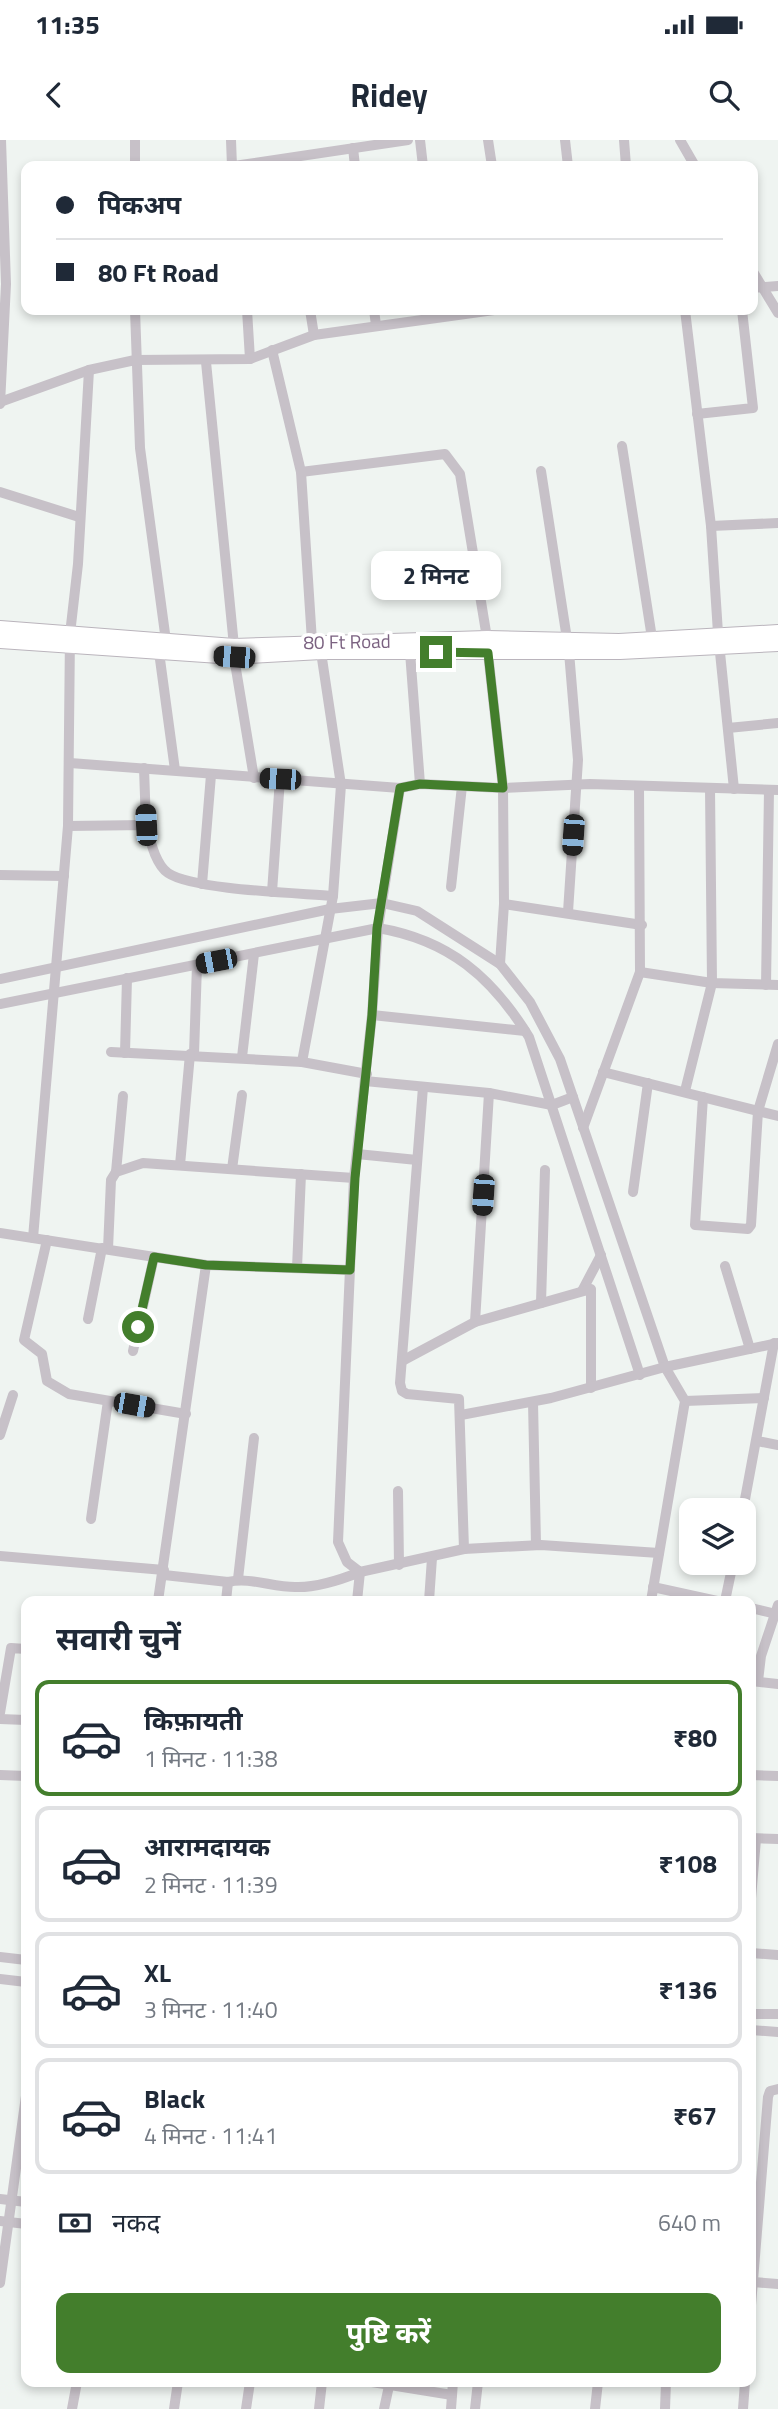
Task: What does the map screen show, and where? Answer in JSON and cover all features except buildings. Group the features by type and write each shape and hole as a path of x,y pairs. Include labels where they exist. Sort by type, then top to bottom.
{"main road":[{"name":"80 Ft Road","path":"0,628 70,640"},
{"name":"80 Ft Road","path":"0,641 70,640 234,651 316,646 568,646 718,639 778,632"},
{"name":"80 Ft Road","path":"568,646 652,638 718,639 778,644"},
{"name":"80 Ft Road","path":"316,646 410,652 488,645"}],"street":[{"path":"1,140 1,229 6,284 0,402 89,370 135,360 206,362 250,359 314,335 429,315"},
{"path":"135,140 135,161"},
{"path":"231,140 233,161"},
{"path":"291,161 408,140"},
{"path":"420,140 422,161"},
{"path":"488,140 491,161"},
{"path":"565,140 567,161"},
{"path":"624,140 626,161"},
{"path":"680,140 692,161"},
{"path":"353,148 354,161"},
{"path":"758,287 778,286"},
{"path":"758,288 778,313"},
{"path":"135,315 140,447 176,771"},
{"path":"247,315 250,359"},
{"path":"311,315 314,335"},
{"path":"375,315 376,325"},
{"path":"686,315 711,526 718,639 734,789"},
{"path":"697,414 753,408 743,315"},
{"path":"272,350 301,472 316,646 341,785 333,896 302,1062"},
{"path":"206,362 234,651 254,778"},
{"path":"33,1238 68,826 70,640 78,564 89,370"},
{"path":"622,446 652,638"},
{"path":"301,472 445,454 460,474 488,645 503,788 504,904 500,964"},
{"path":"541,471 568,646 578,760 568,912"},
{"path":"0,492 79,517"},
{"path":"711,526 778,523"},
{"path":"410,652 420,784"},
{"path":"728,728 778,723"},
{"path":"70,763 400,788 420,784 503,788 577,785 774,790 772,985 712,983 640,972"},
{"path":"144,768 146,825 151,844 170,875 202,884 333,896"},
{"path":"202,884 211,775"},
{"path":"272,891 280,779"},
{"path":"451,887 462,786"},
{"path":"583,1128 640,972 642,925 639,786"},
{"path":"360,1572 347,1562 338,1542 350,1270 355,1178 372,1015 377,928 400,788"},
{"path":"685,1091 712,983 710,788"},
{"path":"68,826 146,825"},
{"path":"0,875 64,876"},
{"path":"0,979 330,909 382,903 417,911 500,964 530,1002 560,1059 665,1367 685,1401 652,1596"},
{"path":"504,904 642,925"},
{"path":"0,1004 377,928 419,937 459,958 501,994 525,1031 552,1105 640,1375"},
{"path":"242,1058 254,954"},
{"path":"180,1165 192,1054 197,965"},
{"path":"125,1053 127,978"},
{"path":"372,1015 525,1031"},
{"path":"703,1097 694,1204 695,1226 748,1229 751,1225 758,1111 778,1044"},
{"path":"111,1052 192,1054 302,1062 423,1087 489,1093 552,1105 573,1097"},
{"path":"603,1072 778,1116"},
{"path":"634,1192 648,1083"},
{"path":"423,1087 402,1391 456,1397 461,1402 464,1549"},
{"path":"475,1322 489,1093"},
{"path":"232,1169 242,1095"},
{"path":"88,1319 105,1248 123,1096"},
{"path":"357,1154 417,1160"},
{"path":"116,1172 143,1163 355,1178"},
{"path":"541,1303 545,1170"},
{"path":"297,1268 301,1174"},
{"path":"0,1233 206,1265 350,1270"},
{"path":"47,1240 24,1340 42,1354 47,1381 53,1387 69,1394 186,1415"},
{"path":"582,1291 601,1255"},
{"path":"133,1351 154,1257"},
{"path":"159,1596 206,1265"},
{"path":"725,1266 750,1349"},
{"path":"402,1361 475,1322 591,1289 591,1388"},
{"path":"461,1415 533,1402 665,1367 776,1343 745,1498"},
{"path":"0,1435 13,1395"},
{"path":"685,1401 764,1398"},
{"path":"91,1519 108,1401"},
{"path":"533,1402 536,1545"},
{"path":"228,1596 233,1581 254,1438"},
{"path":"757,1441 778,1445"},
{"path":"398,1491 399,1565"},
{"path":"0,1556 295,1587 334,1582 360,1572 464,1549 536,1545 659,1553"},
{"path":"429,1596 432,1558"},
{"path":"358,1596 360,1572"},
{"path":"726,1596 730,1575"},
{"path":"294,1596 295,1587"},
{"path":"653,1587 694,1596"},
{"path":"756,1608 777,1609 756,1677"},
{"path":"0,1713 11,1648 21,1649"},
{"path":"756,1681 778,1684"},
{"path":"0,1719 21,1720"},
{"path":"0,1775 21,1776"},
{"path":"756,1775 778,1776"},
{"path":"756,1838 778,1839"},
{"path":"756,1953 778,1955"},
{"path":"0,1957 21,1959"},
{"path":"0,1979 21,1981"},
{"path":"756,2014 778,2014"},
{"path":"756,2030 778,2032"},
{"path":"756,2236 768,2097 770,2091 778,2089"},
{"path":"0,2283 6,2222 12,2201 21,2134"},
{"path":"0,2199 21,2202"},
{"path":"756,2282 778,2284"},
{"path":"72,2409 76,2387"},
{"path":"174,2409 176,2387"},
{"path":"246,2409 249,2387"},
{"path":"319,2409 322,2387"},
{"path":"384,2409 389,2387"},
{"path":"413,2387 452,2395"},
{"path":"451,2409 453,2387"},
{"path":"475,2409 477,2387"},
{"path":"595,2409 597,2387"},
{"path":"665,2409 666,2387"},
{"path":"743,2409 745,2387"}],"route":[{"path":"138,1327 154,1257 206,1265 350,1270 355,1178 367,1074 377,928 400,788 420,784 503,788 488,653 436,652"}]}
